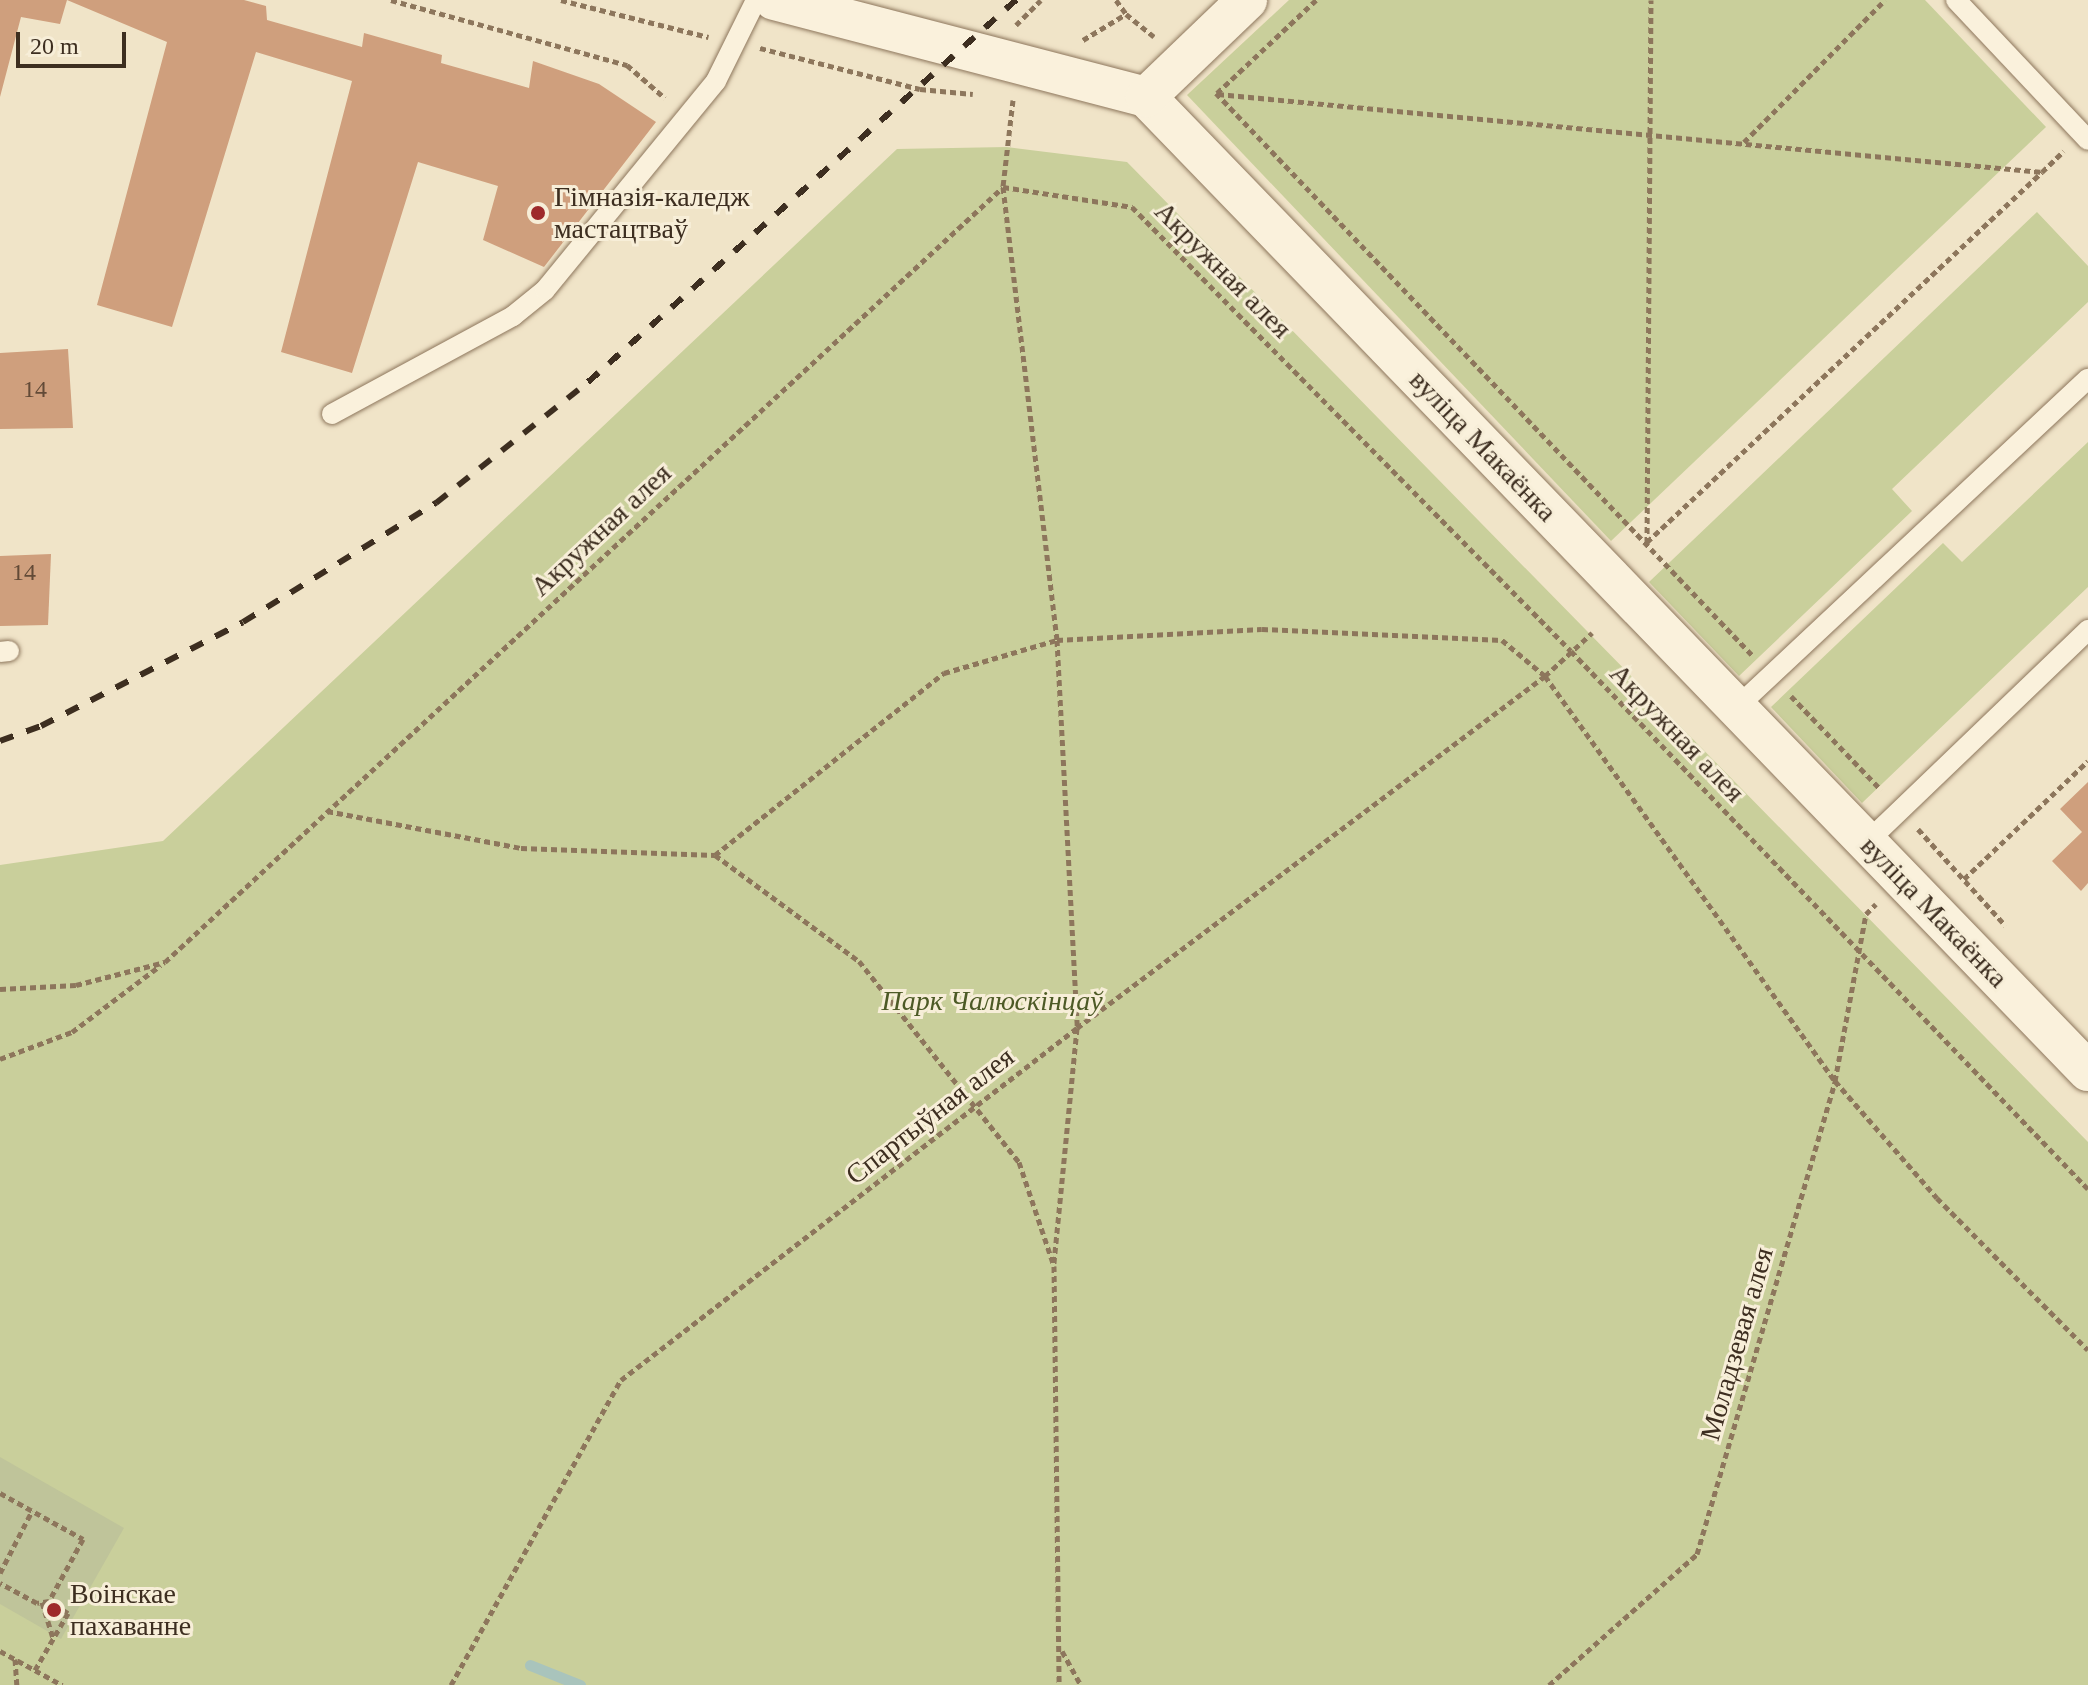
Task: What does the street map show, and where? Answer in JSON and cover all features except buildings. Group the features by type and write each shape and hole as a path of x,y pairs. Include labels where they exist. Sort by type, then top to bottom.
{"street":[{"path":"774,0 1146,97 1247,0"},
{"name":"вуліца Макаёнка","path":"1146,97 2088,1071"}],"lane":[{"path":"332,414 513,316 545,290 716,81 756,0"},
{"path":"1956,0 2085,137"},
{"path":"1736,708 2088,379"},
{"path":"1866,843 2088,630"}],"path":[{"path":"391,0 627,65 687,116"},
{"path":"561,0 920,89 982,95"},
{"path":"1026,31 1013,28 1041,0"},
{"path":"1116,0 1126,14 1164,45"},
{"path":"1216,93 1316,0"},
{"path":"1647,543 1651,0"},
{"path":"1744,142 1885,0"},
{"path":"1078,43 1126,14"},
{"path":"1216,93 1649,131 2042,172"},
{"path":"1216,93 1900,810 2015,937"},
{"path":"997,97 1026,101"},
{"path":"1013,99 1003,187 1057,640 1077,1028 1054,1266 1062,1650 1059,1685"},
{"path":"1647,543 2042,172 2085,137"},
{"name":"Акружная алея","path":"0,989 76,985 165,962 1003,187 1132,207 1571,651 2088,1189"},
{"path":"715,855 944,673 1057,640 1262,629 1502,640 1545,676 1835,1081 1937,1198 2088,1350"},
{"name":"Спартыўная алея","path":"451,1685 621,1380 1077,1028 1545,676 1592,633"},
{"path":"1964,879 2088,761"},
{"path":"326,811 521,848 715,855 859,961 978,1104 1019,1162 1054,1266"},
{"name":"Моладзевая алея","path":"1549,1685 1697,1554 1835,1081 1866,914 1884,895"},
{"path":"0,1059 72,1032 165,962"},
{"path":"0,1493 83,1539 46,1601 53,1639"},
{"path":"0,1573 32,1511"},
{"path":"0,1583 68,1613 35,1670"},
{"path":"1062,1650 1081,1685"},
{"path":"0,1651 62,1685"},
{"path":"15,1659 17,1685"}],"green space":[{"path":"1289,0 1925,0 2046,127 1611,541 1187,95"},
{"name":"Парк Чалюскінцаў","path":"1007,147 1127,162 2088,1142 2088,1685 0,1685 0,865 163,841 897,149"},
{"path":"2037,212 2088,266 2088,302 1892,489 1912,511 1739,676 1649,582"},
{"path":"2088,442 2088,587 1862,803 1771,707 1943,543 1962,562"},
{"path":"0,1457 124,1528 61,1639 0,1604"}],"waterway":[{"path":"530,1665 580,1685"}],"railway":[{"path":"0,741 41,726 243,622 436,503 588,382 1016,0"}],"place":[{"name":"Гімназія-каледж мастацтваў","path":"538,213"},
{"name":"Воінскае пахаванне","path":"54,1610"}]}
